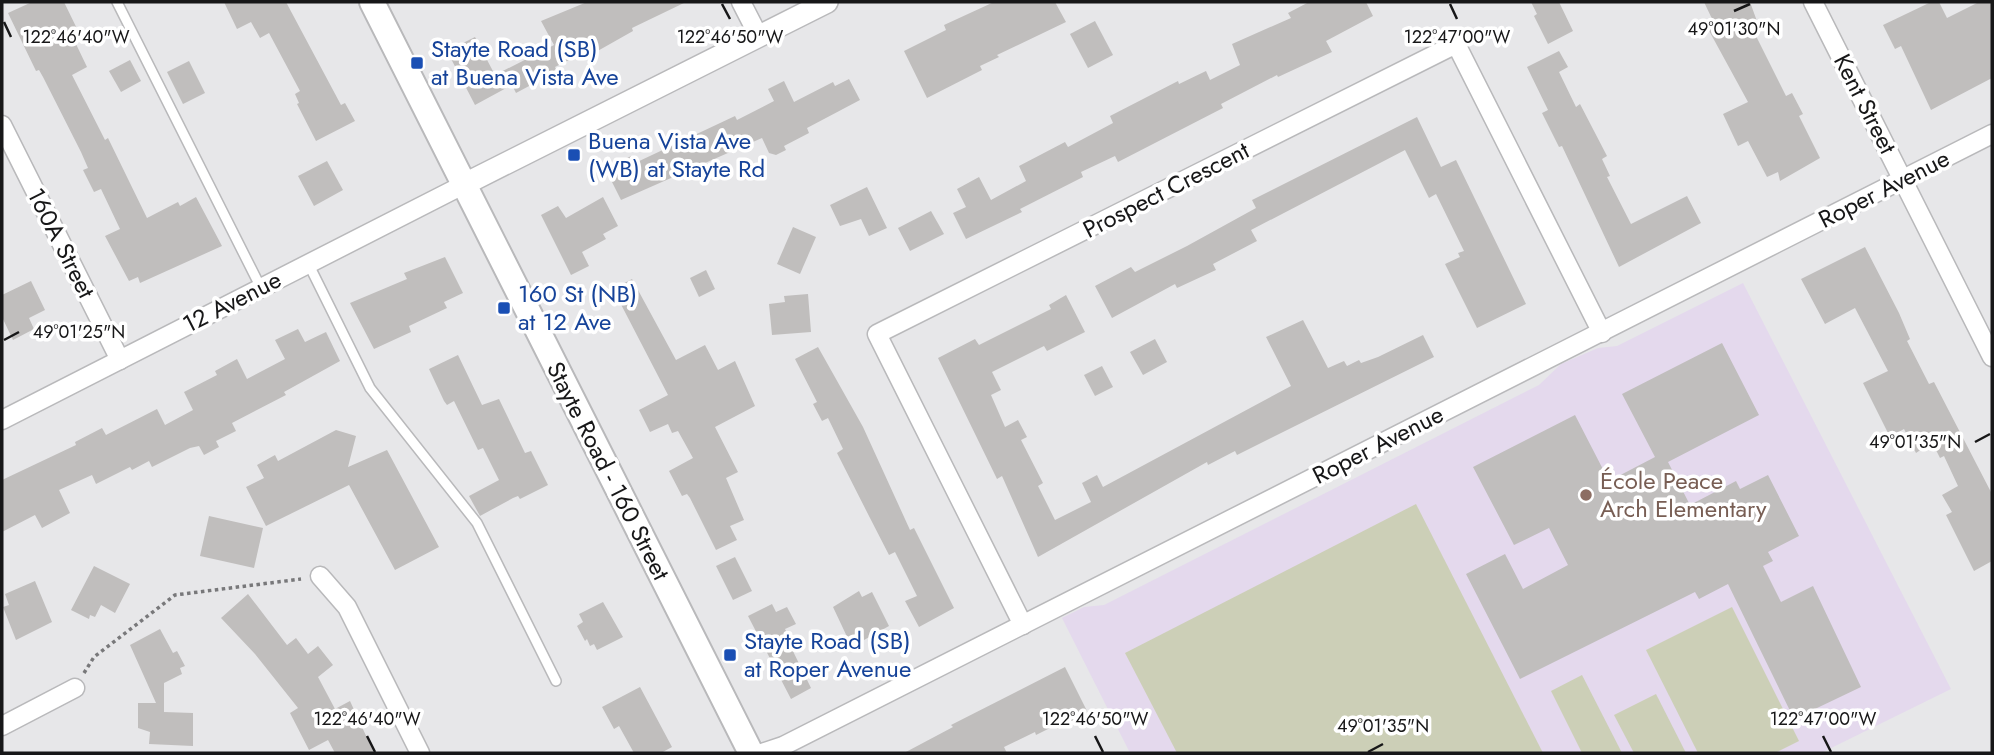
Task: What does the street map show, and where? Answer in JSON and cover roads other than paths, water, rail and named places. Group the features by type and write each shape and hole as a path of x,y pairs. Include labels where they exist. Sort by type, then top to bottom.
{"main road":[{"name":"Stayte Road - 160 Street","path":"372,2 751,753"}],"street":[{"path":"741,2 759,37"},
{"path":"463,185 827,2"},
{"name":"Kent Street","path":"1813,2 1992,356"},
{"name":"Prospect Crescent","path":"1023,625 877,334 1456,44 1602,333"},
{"name":"160A Street","path":"2,125 120,360"},
{"name":"Roper Avenue","path":"762,753 783,746 1992,134"},
{"name":"12 Avenue","path":"2,421 463,185"},
{"path":"320,576 347,607 420,753"},
{"path":"2,726 75,688"}],"lane":[{"path":"117,2 261,288"},
{"path":"308,263 370,388 477,523 556,681"}],"place":[{"name":"Stayte Road (SB) at Buena Vista Ave","path":"417,63"},
{"name":"Buena Vista Ave (WB) at Stayte Rd","path":"574,155"},
{"name":"160 St (NB) at 12 Ave","path":"504,308"},
{"name":"École Peace Arch Elementary","path":"1586,495"},
{"name":"Stayte Road (SB) at Roper Avenue","path":"730,655"}]}
